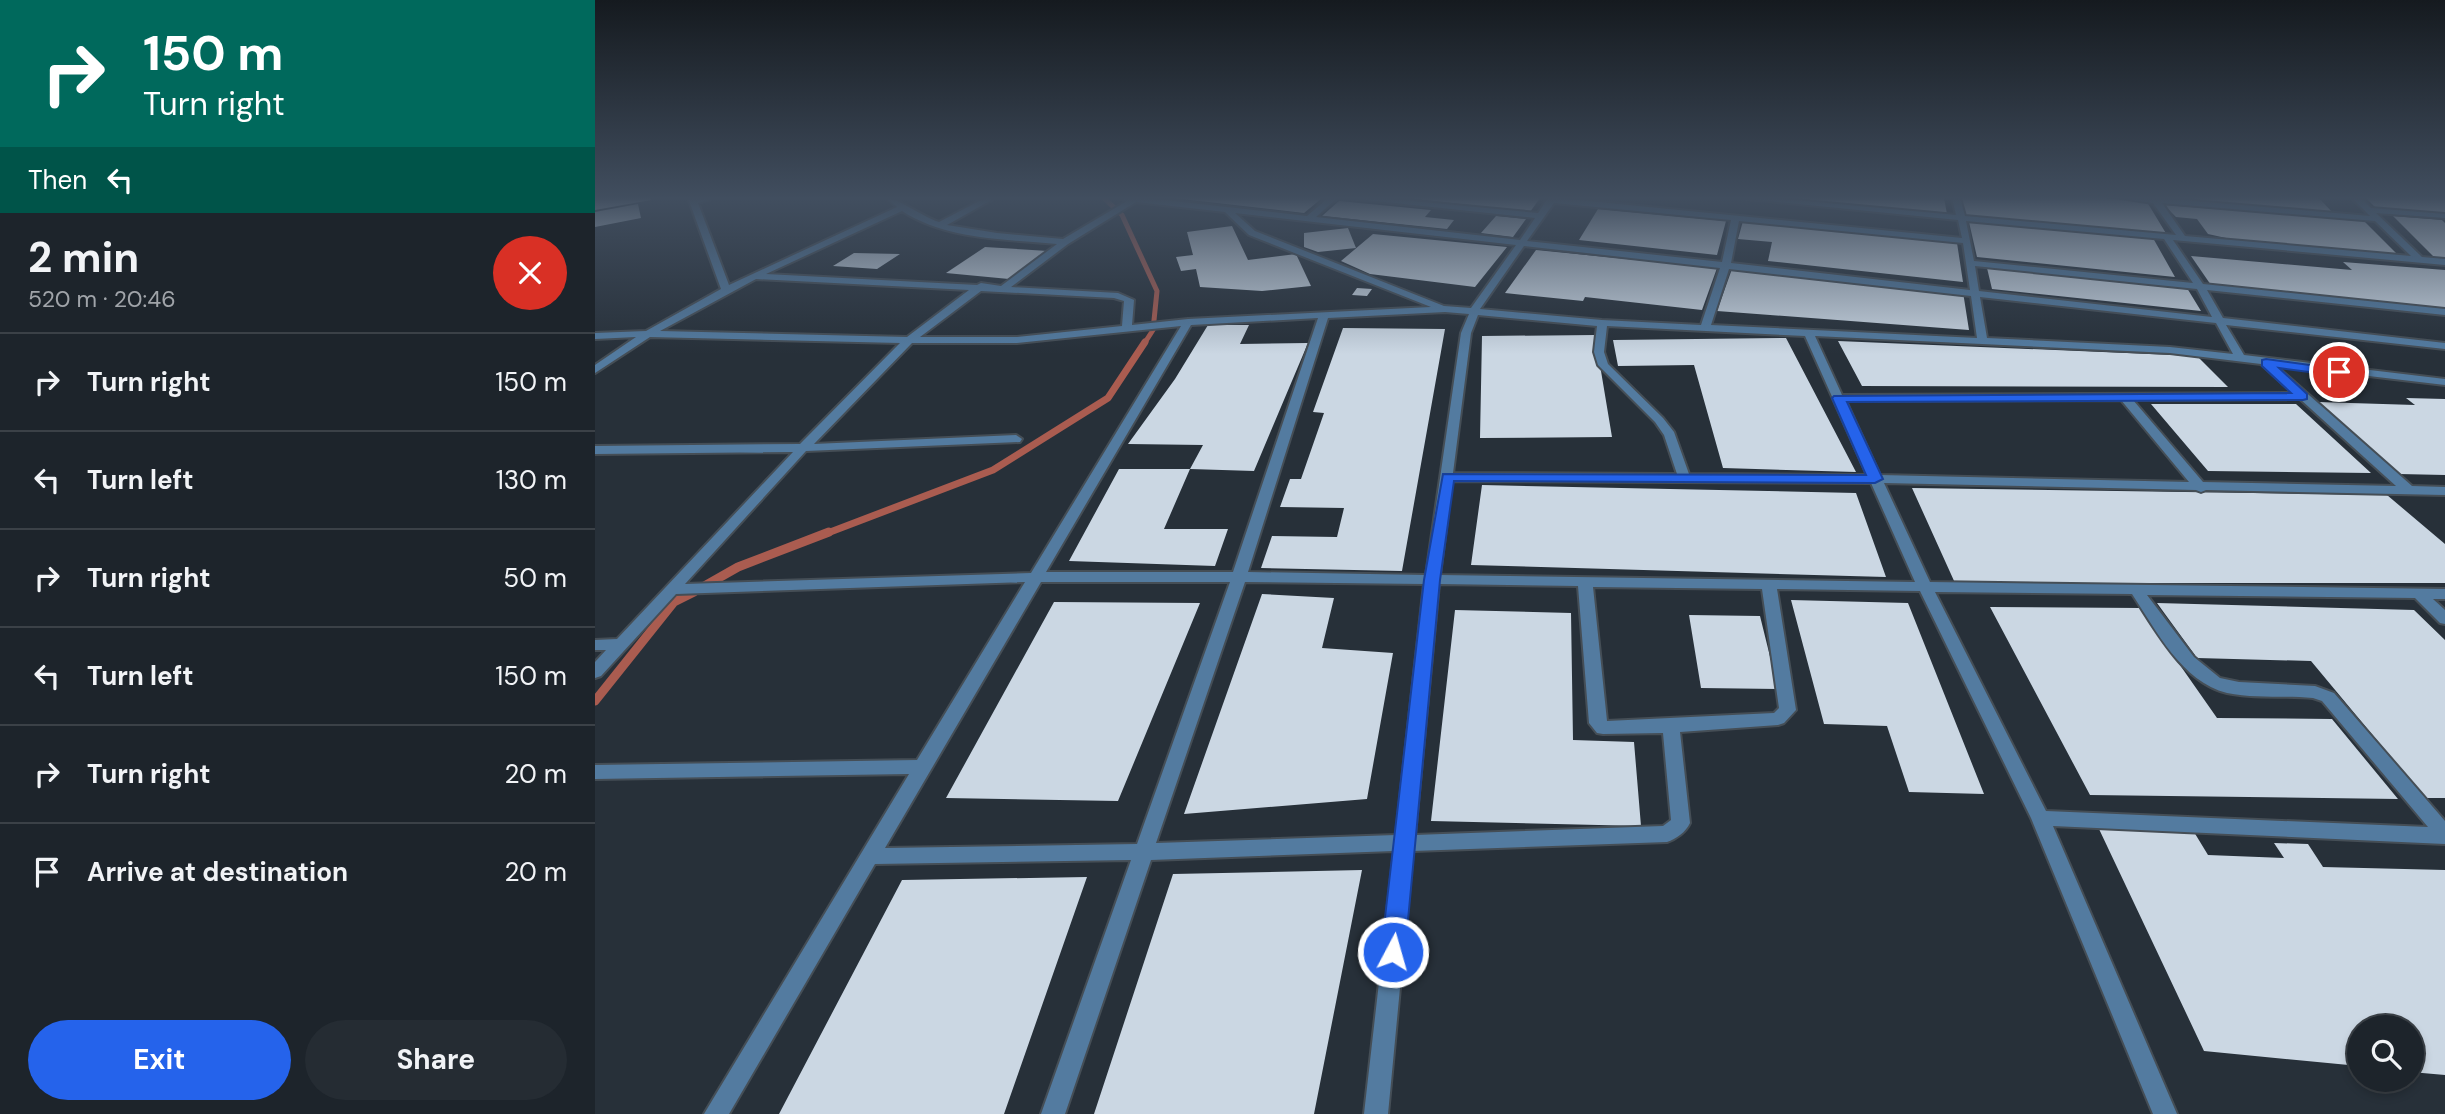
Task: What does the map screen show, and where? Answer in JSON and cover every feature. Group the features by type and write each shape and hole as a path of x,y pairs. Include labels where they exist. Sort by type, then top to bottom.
{"street":[{"path":"711,250 726,289"},
{"path":"595,369 644,334 726,289 811,250"},
{"path":"1005,287 1054,250"},
{"path":"1295,250 1445,309"},
{"path":"1376,1114 1432,580 1466,332 1475,310 1517,250"},
{"path":"1582,250 1975,291 2220,322 2445,346"},
{"path":"1705,329 1729,250"},
{"path":"1968,250 1982,341"},
{"path":"2176,250 2201,288 2240,358"},
{"path":"2307,250 2445,262"},
{"path":"2409,250 2420,260"},
{"path":"1969,263 2444,312"},
{"path":"754,276 1005,287 1124,297 1130,305 1127,328"},
{"path":"595,672 803,448 909,340 981,286"},
{"path":"595,336 644,334 1017,340 1188,322 1445,309 1705,329 2170,350 2443,383"},
{"path":"1053,1114 1239,578 1324,316"},
{"path":"716,1114 1188,322"},
{"path":"1602,323 1599,352 1603,366 1659,419 1670,435 1684,477"},
{"path":"1809,334 1925,587 2040,818 2165,1114"},
{"path":"2266,363 2408,491"},
{"path":"2123,396 2201,488"},
{"path":"1838,398 2303,396"},
{"path":"595,450 803,448 1016,439"},
{"path":"1448,477 1875,479 2201,488 2445,491"},
{"path":"674,589 790,582 1035,577 2445,594"},
{"path":"1585,582 1597,723 1603,728 1734,723 1778,719 1786,715 1788,710 1769,585"},
{"path":"2136,590 2191,663 2211,680 2226,686 2315,692 2328,697 2445,835"},
{"path":"2419,594 2445,619"},
{"path":"595,645 621,644"},
{"path":"872,856 1143,852 1667,834 1681,823 1671,726"},
{"path":"595,772 924,766"},
{"path":"2040,818 2445,835"}],"building":[{"path":"981,250 1048,251 1009,279 946,273"},
{"path":"1192,250 1243,250 1248,260 1296,254 1311,286 1262,291 1200,287 1196,269 1181,271 1176,257 1193,255"},
{"path":"1354,250 1505,250 1475,287 1370,274 1341,261"},
{"path":"1536,250 1717,268 1702,310 1585,297 1583,301 1505,293"},
{"path":"1671,250 1718,250 1717,255"},
{"path":"1770,250 1958,250 1963,282 1768,261"},
{"path":"1975,250 2160,250 2175,277 1977,257"},
{"path":"2344,250 2393,250 2398,255"},
{"path":"2427,250 2445,250 2445,260 2436,259"},
{"path":"854,253 900,254 877,269 833,266"},
{"path":"2191,256 2352,270 2343,262 2445,270 2445,309 2213,288"},
{"path":"1987,268 2187,288 2201,311 1992,289"},
{"path":"1732,269 1963,292 1969,330 1717,311"},
{"path":"1357,288 1372,289 1367,296 1352,295"},
{"path":"1208,325 1249,325 1240,344 1308,343 1254,471 1190,469 1203,445 1128,444 1175,379"},
{"path":"1343,328 1445,329 1402,571 1261,568 1272,536 1337,537 1344,508 1280,507 1290,479 1301,479 1324,413 1313,412"},
{"path":"1595,335 1612,437 1480,438 1482,336"},
{"path":"1786,338 1856,472 1723,468 1694,365 1618,366 1613,340"},
{"path":"1838,341 2197,356 2228,387 1862,386"},
{"path":"2406,398 2445,399 2445,475 2399,474 2318,402 2415,405"},
{"path":"2151,404 2296,404 2371,473 2208,471"},
{"path":"1119,469 1190,469 1164,529 1228,529 1215,566 1069,561"},
{"path":"1482,485 1856,493 1886,577 1471,565"},
{"path":"1912,488 2387,495 2445,544 2445,583 1955,583"},
{"path":"1262,594 1334,598 1322,648 1393,653 1367,799 1184,814"},
{"path":"1791,600 1908,603 1984,794 1909,792 1887,726 1824,724"},
{"path":"1054,602 1200,603 1118,801 946,798"},
{"path":"2157,603 2414,610 2445,640 2445,798 2425,798 2311,661 2197,658"},
{"path":"1990,607 2140,608 2217,718 2332,719 2398,799 2090,795"},
{"path":"1455,610 1571,613 1573,740 1634,742 1641,826 1431,821"},
{"path":"1689,615 1760,616 1778,689 1701,688"},
{"path":"2099,829 2194,832 2208,855 2284,858 2274,843 2308,844 2323,867 2445,870 2445,1075 2424,1073 2424,1015 2347,1015 2347,1065 2204,1051"},
{"path":"1362,870 1314,1114 1094,1114 1173,874"},
{"path":"1087,877 1004,1114 779,1114 902,880"}],"waterway":[{"path":"1138,250 1157,291 1153,330 1144,344"},
{"path":"825,534 993,470 1108,398 1145,342"},
{"path":"701,588 738,567 829,532"},
{"path":"595,701 674,602 694,592"}],"route":[{"path":"1393,952 1432,580 1448,477 1875,479 1838,398 2303,396 2266,363 2339,372"}]}
